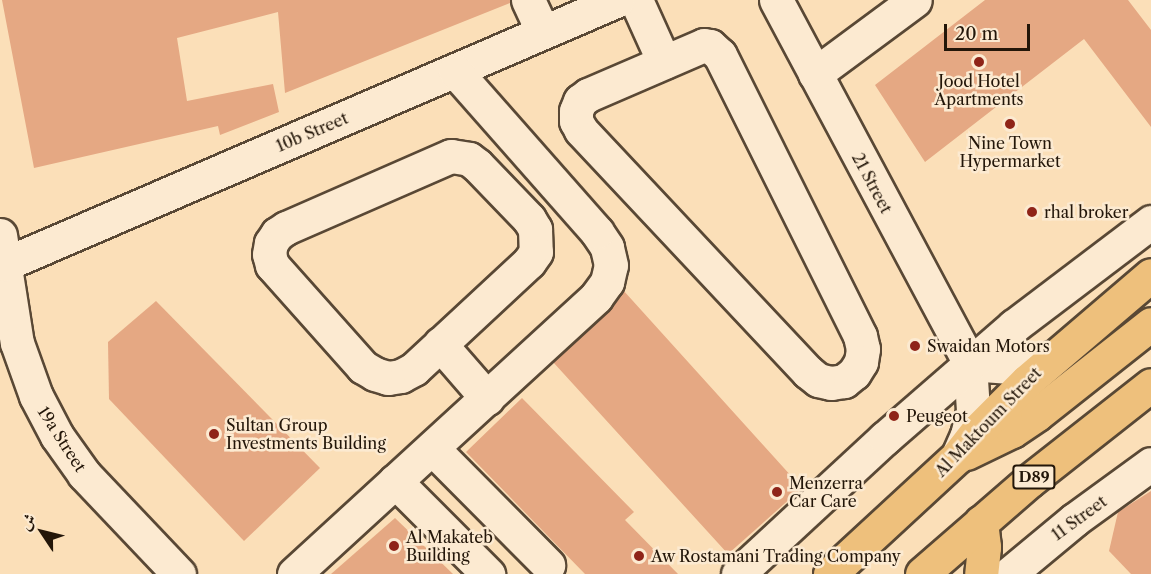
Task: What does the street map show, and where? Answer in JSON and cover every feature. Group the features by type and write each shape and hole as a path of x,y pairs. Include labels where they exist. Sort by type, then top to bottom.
{"main road":[{"name":"Al Maktoum Street","path":"830,574 957,457 1002,405 1052,358 1151,274"},
{"path":"957,457 1012,430 1037,414 1151,324"},
{"name":"D89","path":"922,574 1029,481 1151,385"},
{"path":"981,522 984,547 981,574"}],"street":[{"path":"528,0 543,32"},
{"name":"10b Street","path":"3,250 455,70 618,0"},
{"path":"636,0 664,62"},
{"name":"21 Street","path":"777,0 814,74 970,364 973,411 967,435 957,457"},
{"path":"814,74 915,0"},
{"path":"704,45 710,46 720,55 860,336 863,349 861,362 854,373 844,381 831,383 818,380 808,372 581,130 576,121 580,101 588,94 664,62 704,45"},
{"path":"294,574 596,297 607,282 610,264 607,247 597,232 455,70"},
{"path":"460,156 469,159 529,219 535,229 536,252 530,262 440,344 414,369 401,376 388,378 363,367 272,265 269,254 277,234 442,159 460,156"},
{"path":"738,574 1014,326 1151,222"},
{"name":"19a Street","path":"3,250 8,344 57,436 84,474 180,574"},
{"path":"440,344 487,398"},
{"path":"970,364 1010,367 1052,358"},
{"path":"432,448 548,565"},
{"name":"11 Street","path":"1009,574 1074,520 1151,464"},
{"path":"389,487 464,574"},
{"path":"389,487 488,574"}],"building":[{"path":"2,0 510,0 510,3 285,93 278,12 177,38 187,101 273,84 279,112 220,135 218,126 34,168"},
{"name":"Jood Hotel Apartments","path":"985,0 1128,0 1151,30 1151,127 1084,39 925,162 875,85"},
{"path":"623,290 802,488 728,554 553,362 609,311"},
{"name":"Sultan Group Investments Building","path":"156,301 320,468 244,541 109,399 108,342"},
{"path":"522,398 634,512 625,520 678,574 585,574 466,452"},
{"path":"1151,491 1151,574 1131,574 1109,551 1118,512"},
{"name":"Al Makateb Building","path":"395,518 453,574 331,574"}],"place":[{"name":"Jood Hotel Apartments","path":"979,62"},
{"name":"Nine Town Hypermarket","path":"1010,124"},
{"name":"rhal broker","path":"1032,212"},
{"name":"Swaidan Motors","path":"915,346"},
{"name":"Peugeot","path":"894,416"},
{"name":"Sultan Group Investments Building","path":"214,434"},
{"name":"Menzerra Car Care","path":"777,492"},
{"name":"Al Makateb Building","path":"394,546"},
{"name":"Aw Rostamani Trading Company","path":"639,556"}]}
